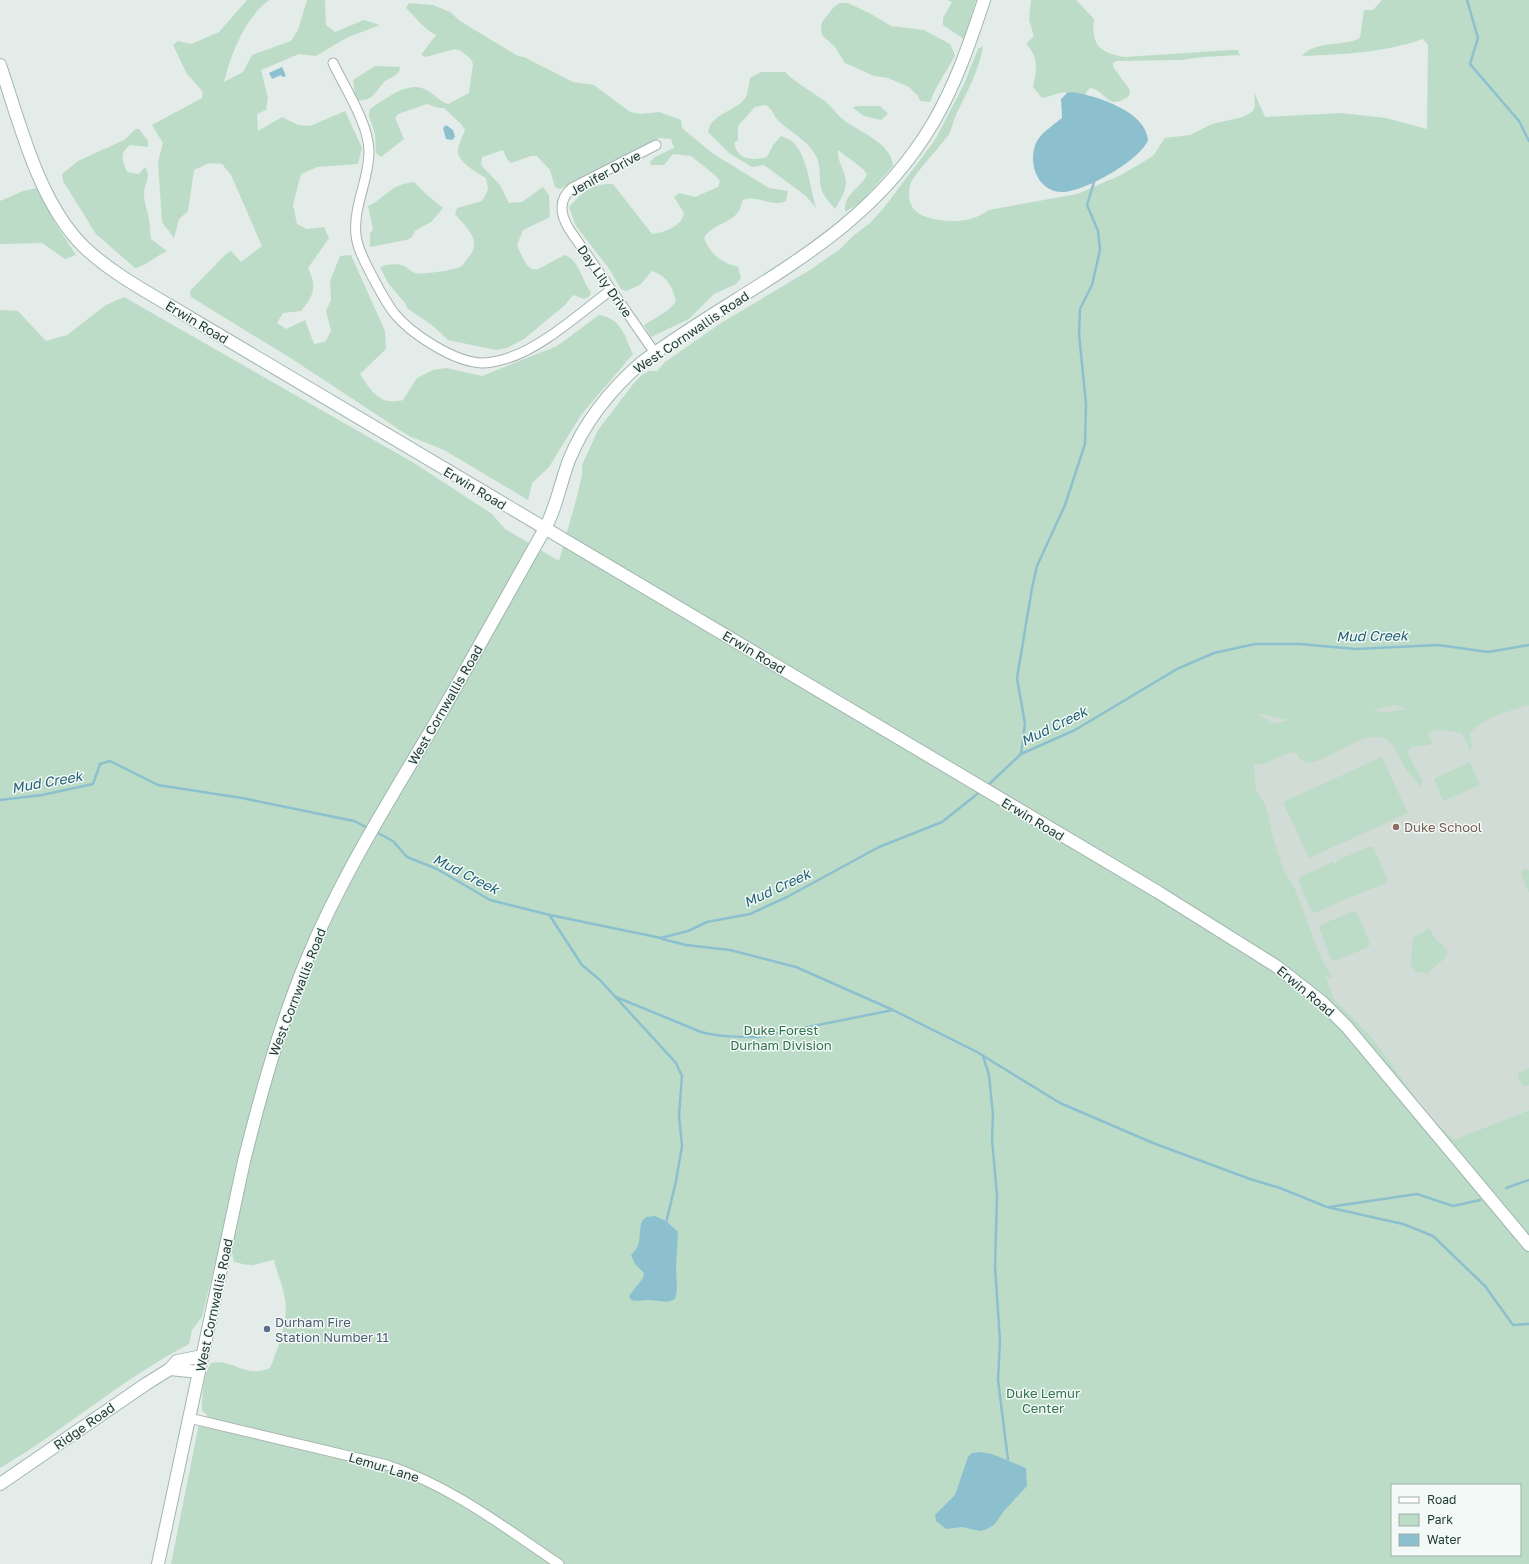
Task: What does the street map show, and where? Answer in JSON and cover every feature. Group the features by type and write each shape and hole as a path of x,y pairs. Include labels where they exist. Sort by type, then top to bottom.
{"street":[{"name":"West Cornwallis Road","path":"158,1564 244,1161 267,1074 307,958 336,897 367,838 482,643 545,529 570,460 594,414 623,379 655,353 814,250 846,225 891,181 923,140 942,108 961,67 984,0"},
{"path":"333,63 364,128 369,144 368,160 356,219 358,242 368,267 389,306 410,328 445,351 474,362 490,362 506,359 531,348 611,290"},
{"name":"Erwin Road","path":"0,65 43,186 65,224 92,254 142,289 1259,954 1312,992 1347,1027 1529,1245"},
{"name":"Jenifer Drive","path":"561,207 564,196 572,188 656,145"},
{"name":"Day Lily Drive","path":"561,207 566,223 655,353"},
{"name":"Ridge Road","path":"0,1484 170,1369 177,1361 203,1356"},
{"path":"170,1369 199,1372"},
{"name":"Lemur Lane","path":"189,1418 380,1463 408,1472 462,1499 559,1564"}],"shaded area":[{"name":"Duke School","path":"1529,615 1529,1110 1454,1141 1429,1116 1371,1036 1334,999 1192,655"}],"green space":[{"path":"247,0 269,0 260,8 246,26 235,48 224,82 243,72 252,55 291,41 298,30 307,0 325,0 326,25 335,32 364,20 380,25 346,38 316,56 299,54 261,70 268,98 266,110 257,114 258,131 282,117 298,125 310,126 345,111 362,148 358,164 317,167 301,174 293,205 297,224 307,229 324,227 329,238 308,268 313,280 313,291 309,300 301,311 283,313 277,323 286,329 305,320 314,344 325,342 331,331 326,311 331,300 330,281 340,256 351,255 385,331 386,349 360,374 377,396 388,401 403,400 417,378 433,370 446,368 482,376 557,346 599,315 613,320 624,334 633,354 581,415 549,467 532,483 528,500 444,450 409,436 292,359 191,297 190,291 225,255 231,251 241,262 262,246 231,175 222,164 209,163 194,170 188,211 179,219 174,238 162,222 158,162 163,143 152,125 202,98 203,92 187,74 173,45 178,41 191,44 219,32"},
{"path":"948,0 976,0 964,39 943,25 943,18 952,2"},
{"path":"1031,0 1076,0 1094,19 1094,36 1099,47 1116,55 1125,57 1238,50 1240,57 1238,55 1180,60 1116,61 1113,63 1113,67 1130,90 1129,96 1122,100 1116,102 1111,101 1100,92 1090,88 1087,91 1084,101 1075,103 1065,92 1042,98 1033,87 1036,64 1033,54 1026,44 1034,36 1029,20"},
{"name":"Duke Forest Durham Division","path":"1382,0 1529,0 1529,705 1498,715 1476,727 1470,733 1472,746 1470,750 1462,733 1436,730 1428,733 1429,738 1433,741 1430,745 1411,747 1407,752 1422,781 1420,787 1407,771 1396,750 1390,743 1387,740 1376,737 1364,739 1351,744 1313,762 1304,761 1297,754 1291,752 1261,765 1254,763 1256,791 1264,802 1268,813 1272,834 1284,872 1294,887 1321,958 1333,979 1325,975 1334,999 1371,1036 1429,1116 1454,1140 1529,1110 1529,1564 171,1564 199,1424 205,1424 207,1415 202,1411 202,1405 208,1368 211,1363 219,1362 253,1371 261,1371 270,1368 284,1324 286,1307 285,1299 274,1260 254,1265 234,1262 231,1249 218,1251 202,1317 192,1330 189,1344 140,1373 48,1438 0,1468 0,310 18,311 46,341 67,335 106,305 124,297 414,463 492,514 505,529 559,561 582,475 582,465 598,430 634,383 642,375 649,371 657,371 665,362 721,323 810,270 840,249 854,235 869,224 883,209 935,140 964,84 978,49 983,46 975,73 955,117 950,132 916,175 910,185 909,199 913,208 922,215 934,219 956,221 970,219 989,210 1077,194 1121,175 1153,156 1165,138 1190,135 1212,124 1243,117 1252,112 1255,107 1254,92 1265,117 1341,113 1386,118 1427,129 1428,45 1423,39 1408,44 1378,50 1302,56 1314,48 1353,41 1360,38 1364,10 1373,10","holes":["1394,705 1408,709 1388,712 1371,711","1255,713 1289,720 1275,724"]},
{"path":"409,3 433,5 450,12 460,21 518,56 524,57 573,82 594,85 630,112 641,114 659,112 681,120 682,128 712,153 769,188 788,191 786,201 781,203 754,199 743,200 740,209 735,216 712,229 704,238 710,249 717,257 738,267 741,278 736,284 714,294 689,319 651,337 644,325 667,311 676,302 671,287 662,276 652,271 640,285 626,291 621,289 610,270 576,226 569,207 583,193 599,185 613,184 652,234 672,228 683,218 684,213 674,197 679,193 695,197 718,187 720,181 716,176 691,156 673,154 664,165 651,165 650,162 655,157 674,148 671,139 659,138 560,189 555,187 550,170 537,156 531,156 511,163 507,159 503,150 482,157 481,165 500,185 509,203 522,202 543,187 549,195 550,217 523,230 517,245 527,265 531,269 536,270 565,255 574,261 591,292 590,296 584,299 573,295 565,305 524,339 507,348 496,350 448,340 433,326 408,309 405,303 388,283 380,267 398,264 414,272 431,273 445,271 461,266 472,252 474,240 472,235 455,214 457,208 482,201 488,190 486,178 468,166 460,158 458,149 465,130 462,125 444,108 427,104 398,114 395,118 404,139 381,157 376,153 375,134 369,116 370,109 382,101 403,89 410,87 417,87 427,90 441,101 448,104 469,93 473,64 471,59 461,51 455,49 426,57 421,55 436,35 424,26 406,8"},
{"path":"840,3 848,3 891,26 924,30 950,44 955,55 935,90 930,102 920,101 918,96 909,87 888,78 874,76 845,63 835,47 822,35 821,29 822,22 834,7"},
{"path":"375,66 400,67 400,70 397,74 384,82 373,96 362,100 356,100 353,80"},
{"path":"761,72 785,72 799,84 825,101 840,117 872,138 887,150 893,166 860,203 845,212 845,205 850,195 865,179 867,174 865,171 838,150 846,185 841,199 835,209 825,197 821,188 818,162 813,151 804,141 777,119 766,105 755,107 738,126 738,140 734,143 736,149 738,153 746,158 756,159 767,157 773,145 781,136 792,141 798,148 805,164 816,208 806,196 764,165 752,167 730,154 708,132 714,121 742,102 746,97 750,78"},
{"path":"856,106 880,106 888,114 881,120 864,116 853,108"},
{"path":"136,129 139,129 148,141 148,147 130,145 124,151 122,157 123,161 127,172 139,174 145,167 147,171 148,177 144,190 144,197 149,219 151,239 167,251 135,268 96,234 63,181 62,174 78,161 124,140"},
{"path":"414,182 443,208 431,222 415,231 411,238 370,247 370,234 373,229 368,206 393,189"},
{"path":"37,188 55,223 76,255 65,259 42,243 0,244 0,201 23,191"},
{"path":"1382,757 1408,813 1309,858 1283,802"},
{"path":"1470,762 1480,785 1443,801 1434,779"},
{"path":"1371,846 1374,848 1387,880 1386,883 1352,897 1349,895 1348,898 1315,913 1312,912 1298,880 1300,877 1333,862 1336,864 1338,860"},
{"path":"1524,869 1529,870 1529,893 1521,874"},
{"path":"1354,911 1357,912 1370,944 1368,947 1335,961 1331,959 1319,928 1320,925"},
{"path":"1429,928 1438,943 1440,942 1448,952 1444,959 1427,974 1414,971 1411,963 1413,938"},
{"path":"1529,1068 1529,1085 1524,1087 1518,1080 1518,1076 1519,1073"}],"water":[{"path":"282,67 286,76 282,77 281,75 272,79 269,73"},
{"path":"1073,92 1106,101 1129,113 1139,121 1145,130 1148,140 1135,157 1110,174 1083,187 1071,191 1061,192 1052,190 1045,186 1040,180 1036,173 1033,157 1034,149 1039,138 1045,131 1062,118 1061,99 1067,93"},
{"path":"446,125 453,130 455,137 452,140 446,139 443,128"},
{"path":"655,1216 666,1221 678,1232 676,1269 677,1290 675,1299 665,1302 652,1300 631,1300 629,1296 643,1278 644,1273 635,1264 631,1255 638,1247 642,1221 646,1217"},
{"path":"980,1452 992,1454 1026,1468 1027,1486 1004,1511 994,1525 987,1529 980,1531 962,1527 946,1529 936,1521 935,1515 955,1495 968,1457 972,1453"}],"waterway":[{"path":"1467,0 1478,38 1470,64 1519,121 1529,141"},
{"path":"1021,754 1025,724 1017,678 1032,588 1037,566 1065,505 1085,444 1086,404 1079,334 1080,309 1092,285 1100,250 1098,231 1087,205 1094,182"},
{"name":"Mud Creek","path":"986,787 1021,754 1075,730 1177,669 1214,653 1255,644 1300,644 1356,649 1438,645 1488,652 1529,645"},
{"name":"Mud Creek","path":"0,800 42,795 93,784 100,764 110,761 158,785 242,798 354,821 368,828"},
{"name":"Mud Creek","path":"374,831 393,841 407,857 437,869 490,900 550,915 661,938 688,931 707,922 750,914 787,897 879,847 942,822 981,791"},
{"path":"550,916 582,965 600,980 676,1063 682,1076 679,1115 682,1146 676,1181 666,1223"},
{"path":"662,939 686,945 730,950 796,967 893,1010 977,1052 1060,1103 1153,1143 1250,1179 1280,1188 1327,1207 1403,1224 1433,1236 1485,1286 1513,1325 1529,1324"},
{"path":"616,997 701,1032 737,1037 758,1037 893,1010"},
{"path":"983,1056 989,1075 993,1115 992,1139 997,1196 995,1266 1000,1341 998,1380 1008,1460 1006,1463"},
{"path":"1506,1188 1529,1180"},
{"path":"1329,1207 1417,1194 1453,1206 1480,1200"}],"place":[{"name":"Duke School","path":"1396,827"},
{"name":"Durham Fire Station Number 11","path":"267,1329"}],"park label":[{"name":"Duke Lemur Center","path":"1043,1400"}]}
